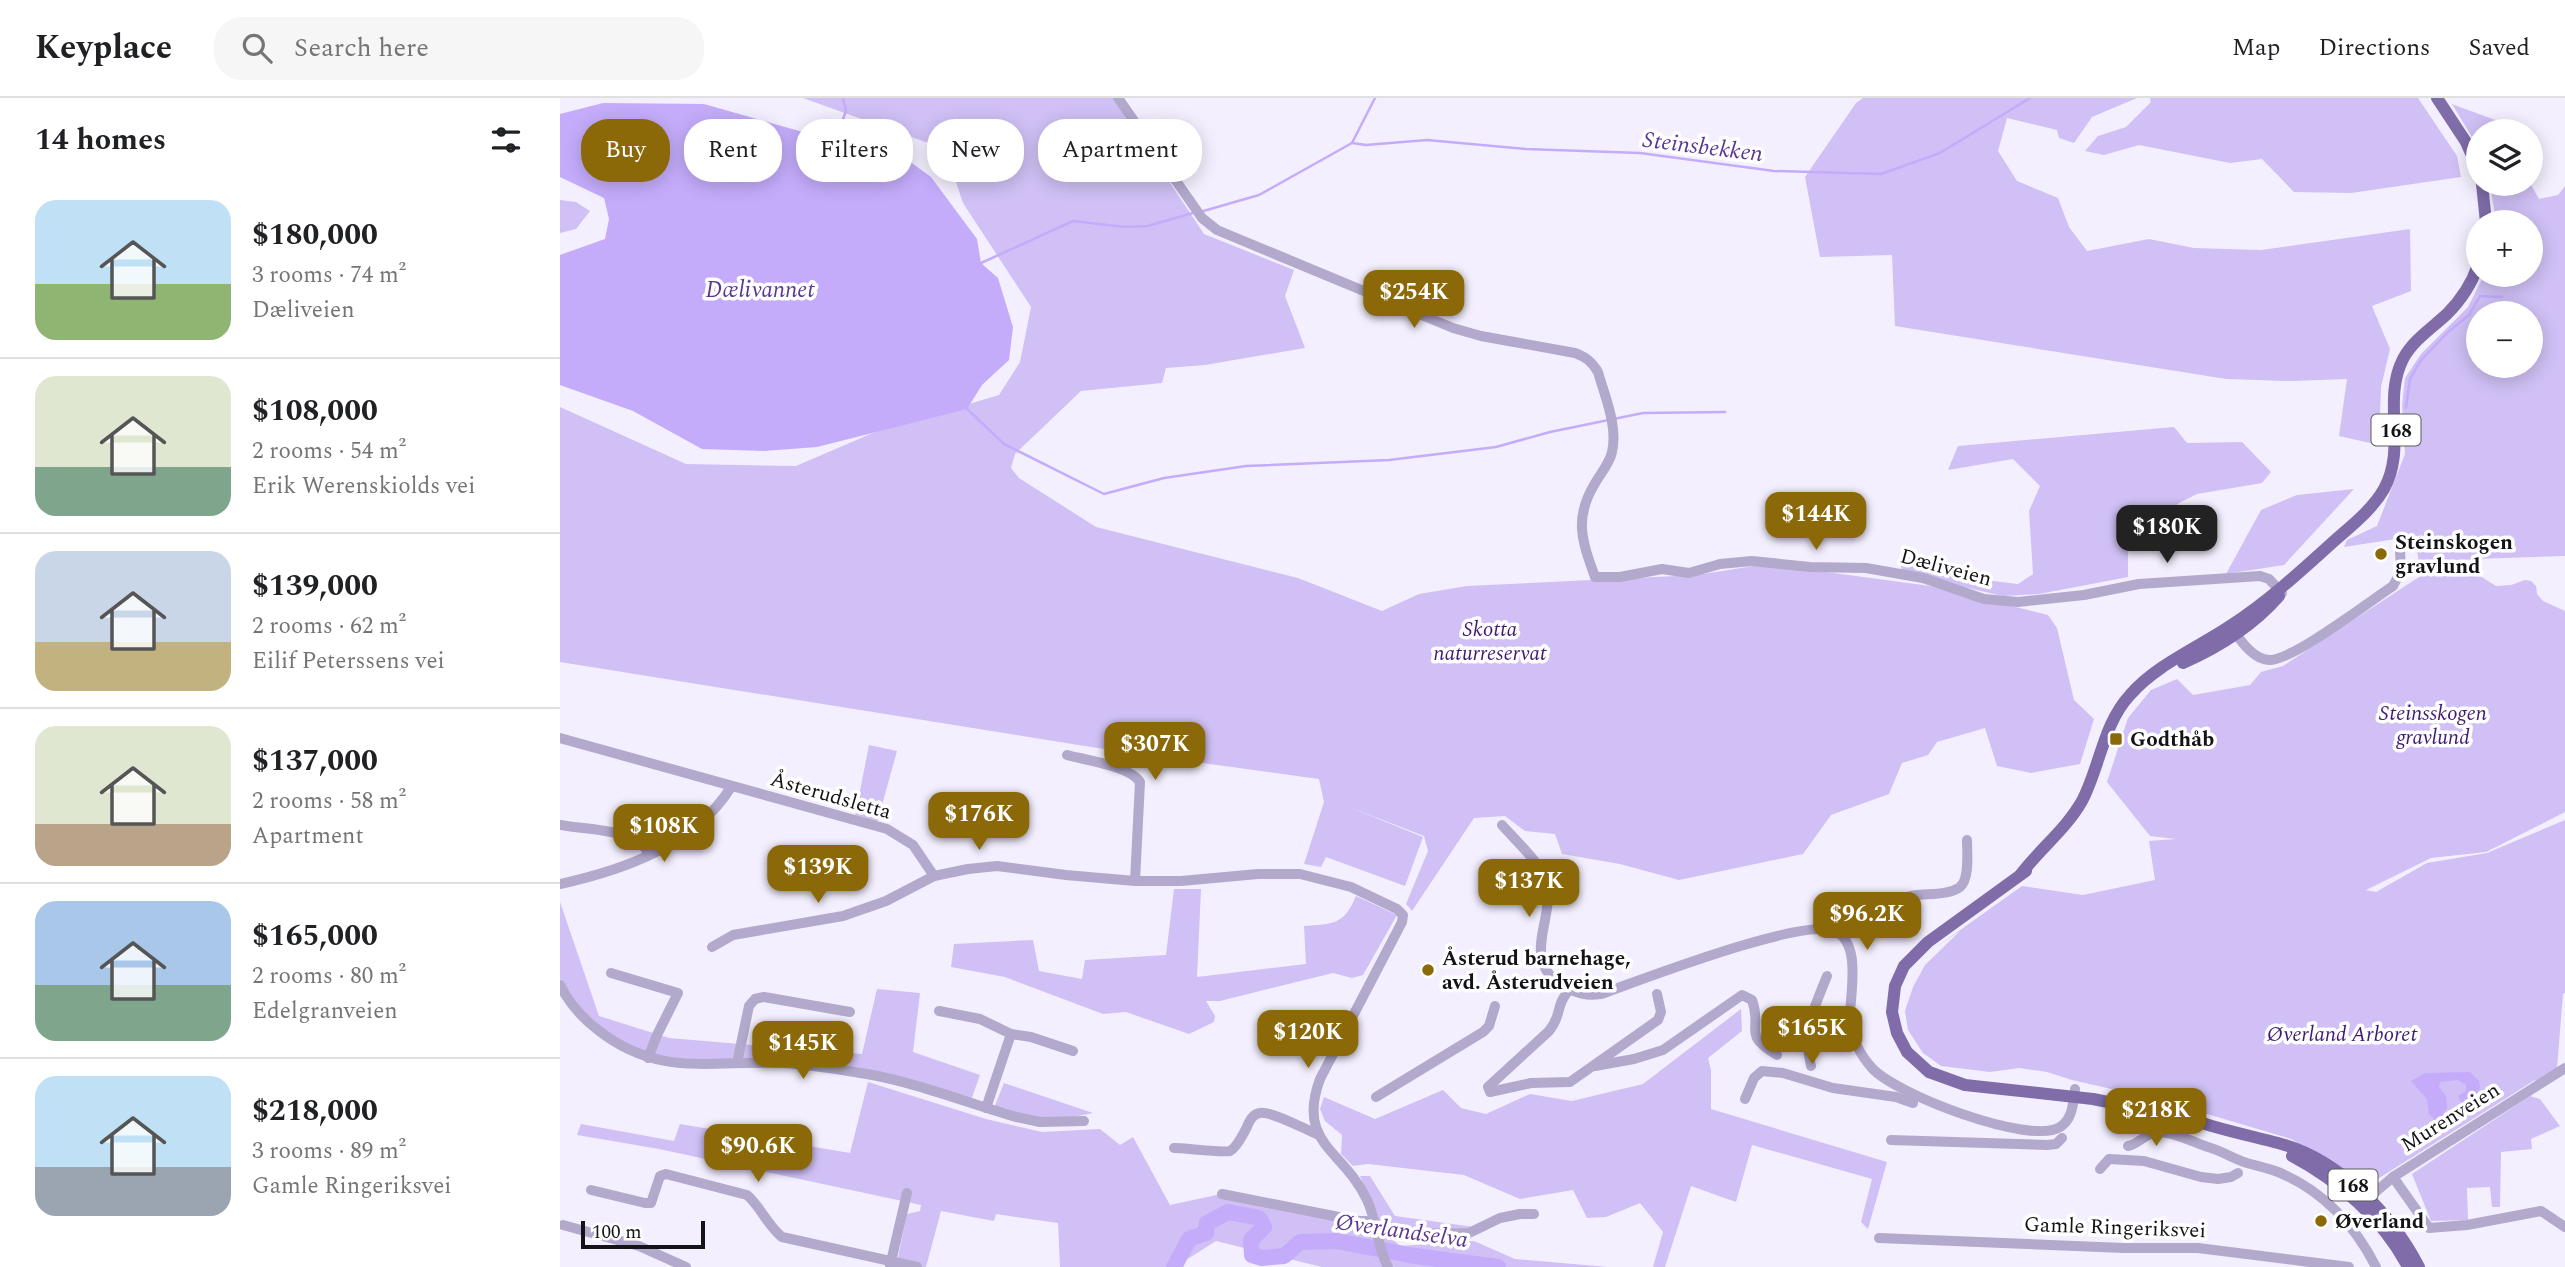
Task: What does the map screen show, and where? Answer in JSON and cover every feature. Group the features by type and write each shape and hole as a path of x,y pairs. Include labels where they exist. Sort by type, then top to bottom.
{"main road":[{"path":"2437,98 2466,143"},
{"name":"168","path":"2409,1265 2397,1231 2364,1201 2268,1141 2139,1102 2025,1086 2011,1088 1965,1085 1930,1072 1907,1052 1897,1033 1892,1012 1895,986 1911,958 1928,942 2055,847 2083,814 2103,765 2108,734 2127,697 2154,675 2233,630 2359,519 2380,495 2392,471 2395,455 2396,386 2402,361 2414,344 2456,304 2467,287"}],"street":[{"name":"Dæliveien","path":"1118,98 1202,218 1217,229 1454,328 1575,353 1586,357 1594,365 1614,434 1612,455 1584,502 1582,512 1581,527 1595,577 1620,578 1662,569 1689,573 1720,564 1752,561 1810,568 1876,570 1923,578 1984,599 2005,602 2084,595 2139,584 2247,577 2269,579 2283,588"},
{"path":"2233,630 2251,652 2269,660 2295,652 2393,586 2402,571 2400,551"},
{"name":"Åsterudsletta","path":"560,738 887,829 913,845 934,876"},
{"path":"1067,755 1121,769 1136,776 1140,782 1135,881"},
{"path":"560,884 600,874 649,855 674,841 712,814 732,787"},
{"path":"560,825 629,836 641,842 649,855"},
{"path":"1502,825 1542,871 1547,883 1541,960 1552,979 1580,994 1601,994 1727,951 1819,928 1836,932 1847,942 1853,965 1850,1022 1854,1039 1874,1070 1895,1085 1961,1114 2036,1132 2052,1130 2064,1124 2071,1112 2074,1093"},
{"path":"1840,925 1885,903 1960,887 1965,880 1967,839"},
{"path":"712,947 733,935 844,916 886,901 934,876 998,866 1135,881 1300,874 1351,887 1397,909 1403,915 1318,1086 1313,1118 1317,1134 1354,1176 1369,1205 1386,1263"},
{"path":"611,973 678,993 648,1058"},
{"path":"1811,1066 1807,1033 1827,976"},
{"path":"560,985 586,1021 610,1040 648,1058 691,1065 785,1063 870,1074 1040,1122 1084,1121"},
{"path":"1570,989 1559,1001 1557,1021 1488,1087 1490,1092 1531,1083 1570,1082 1658,1020 1661,1012 1657,993"},
{"path":"1589,1068 1662,1051 1742,995 1752,1000 1754,1006 1756,1040 1776,1055"},
{"path":"737,1063 749,1006 755,999 764,997 850,1012"},
{"path":"1376,1097 1483,1032 1489,1026 1495,1006"},
{"path":"939,1011 980,1019 1012,1034 1031,1037 1073,1051"},
{"path":"986,1108 1012,1034"},
{"name":"Murenveien","path":"2364,1201 2393,1177 2565,1068"},
{"path":"1745,1099 1754,1078 1762,1071 1783,1073 1833,1088 1896,1097 1913,1103"},
{"path":"1174,1148 1230,1151 1240,1140 1251,1118 1258,1113 1269,1114 1317,1134"},
{"path":"2128,1146 2137,1144 2151,1133 2163,1133 2230,1154 2245,1163 2279,1172 2306,1186 2335,1209 2354,1231 2376,1267"},
{"path":"1891,1140 2047,1145 2056,1144 2062,1138"},
{"path":"2099,1169 2109,1159 2133,1160 2209,1178 2231,1177 2238,1173"},
{"path":"591,1190 651,1203 658,1179 666,1174 747,1195 782,1237 891,1264 917,1267"},
{"path":"2393,1177 2430,1228 2467,1225 2541,1211 2565,1227"},
{"path":"891,1264 907,1193"},
{"path":"1222,1194 1359,1221 1374,1221"},
{"path":"1378,1234 1469,1233 1500,1218 1534,1214"},
{"path":"563,1225 639,1246 686,1267"},
{"name":"Gamle Ringeriksvei","path":"1879,1238 2124,1248 2197,1248 2349,1267"}],"green space":[{"name":"Skotta naturreservat","path":"803,98 1114,98 1128,119 1038,119 1038,182 1170,182 1204,234 1294,270 1285,296 1305,348 1205,365 1166,368 1162,383 1081,391 1015,454 1011,468 1019,478 1096,527 1298,578 1382,611 1419,594 1467,586 1697,575 1766,564 1930,586 2048,615 2057,628 2074,700 2094,719 2080,764 2031,773 1997,766 1985,728 1937,742 1928,755 1902,763 1889,794 1831,815 1803,854 1679,880 1620,864 1562,854 1555,834 1525,831 1505,816 1474,818 1412,911 1406,904 1428,851 1424,836 1344,805 1423,837 1405,886 1326,857 1321,867 1304,864 1324,802 1319,779 1129,753 560,662 560,407 686,464 796,466 875,432 999,395 1020,362 1031,307 963,203 956,182 1024,182 1024,119 927,119 927,143 913,138 913,119 861,119"},
{"path":"1863,98 2137,98 2092,117 2074,143 2059,138 2057,130 2007,118 1998,151 2017,181 2058,198 2069,227 2087,251 2149,239 2194,248 2261,250 2410,229 2411,291 2372,306 2390,349 2381,387 2379,445 2339,436 2347,379 2226,379 1895,326 1892,255 1820,257 1805,177 1856,103"},
{"path":"2150,98 2418,98 2457,156 2461,177 2351,193 2294,192 2262,159 2230,163 2139,145 2104,155 2085,151 2098,136 2126,127 2151,102"},
{"path":"2452,104 2493,119 2466,119 2466,127"},
{"path":"2565,186 2565,556 2419,564 2415,536 2344,547 2347,540 2377,526 2405,454 2402,405 2405,378 2421,354 2466,309 2466,378 2543,378 2543,301 2471,301 2478,287 2543,287 2543,210 2494,210 2492,196 2537,196 2539,199 2558,195"},
{"path":"560,200 576,202 590,211 576,229 560,233"},
{"path":"2174,427 2187,443 2242,442 2271,472 2262,483 2197,494 2179,503 2148,532 2128,537 2128,577 2039,594 2003,596 1902,573 1900,559 1926,555 1942,575 2018,584 2033,574 2029,511 2040,486 2013,459 1948,470 1958,446"},
{"path":"2354,489 2284,565 2226,574 2261,510 2297,495"},
{"path":"2447,568 2467,568 2496,586 2531,581 2543,601 2565,611 2565,812 2486,852 2431,858 2366,890 2376,892 2427,863 2487,853 2565,820 2565,993 2557,1068 2537,1086 2535,1080 2368,1185 2291,1139 2160,1100 2047,1072 2019,1068 1990,1072 1941,1066 1923,1053 1908,1030 1905,1011 1913,987 1925,965 1960,931 1935,948 2022,886 2083,895 2155,880 2149,841 2176,839 2150,836 2107,782 2128,718 2151,690 2177,679 2193,695 2250,685 2261,672 2283,666 2419,577"},
{"path":"869,745 897,751 877,823 855,816"},
{"path":"1174,889 1201,889 1197,977 1306,964 1304,926 1323,925 1342,918 1356,896 1397,915 1363,975 1352,978 1333,973 1220,1001 1206,1001 1215,1016 1214,1022 1189,1034 1126,1012 1103,1014 1005,977 951,967 954,944 1033,940 1039,971 1082,979 1085,960 1166,955"},
{"path":"560,902 599,1016 669,1038 862,1054 877,989 920,993 913,1052 980,1075 970,1103 860,1069 689,1062 641,1052 594,1024 562,985"},
{"path":"1741,1009 1742,1031 1708,1058 1711,1070 1711,1109 1887,1162 1868,1229 1861,1222 1872,1179 1752,1145 1736,1202 1691,1186 1665,1267 1653,1267 1663,1232 1640,1203 1606,1217 1587,1218 1573,1190 1520,1199 1464,1175 1368,1164 1353,1166 1341,1154 1342,1135 1325,1121 1320,1109 1324,1097 1375,1119 1443,1090 1461,1108 1486,1114 1530,1094 1572,1101 1643,1084"},
{"path":"868,1082 986,1119 1042,1132 1100,1129 1120,1145 1133,1137 1170,1205 1221,1194 1377,1224 1400,1246 1474,1241 1515,1259 1608,1267 1322,1267 1216,1241 1186,1260 1183,1267 1060,1267 1058,1223 996,1214 994,1221 941,1211 926,1267 896,1267 907,1214 920,1211 921,1205 659,1149 577,1135 581,1124 674,1141 680,1124 850,1153"},
{"path":"1004,1083 1093,1113 1066,1118 1043,1118 994,1108"},
{"path":"2530,1096 2540,1099 2560,1126 2531,1139 2532,1149 2501,1152 2500,1207 2492,1207 2490,1187 2467,1188 2468,1220 2431,1221 2412,1174"},
{"path":"1360,1176 1370,1176 1395,1216 1474,1227 1473,1231 1390,1233 1378,1220"}],"water":[{"name":"Dælivannet","path":"603,103 704,104 757,119 684,119 684,182 782,182 782,126 796,130 796,182 913,182 913,164 927,174 927,182 935,182 977,239 981,263 998,278 1013,327 1009,360 982,385 967,409 817,447 764,451 702,449 633,411 560,385 560,255 605,239 609,219 604,198 560,177 560,114"},
{"path":"2470,1072 2479,1081 2480,1088 2475,1096 2462,1104 2458,1096 2466,1091 2466,1085 2458,1080 2440,1082 2439,1087 2446,1096 2447,1108 2440,1118 2435,1120 2429,1114 2427,1099 2411,1081 2425,1073"}],"waterway":[{"path":"843,98 846,111 843,119"},
{"path":"1352,143 1375,98"},
{"name":"Steinsbekken","path":"1352,143 1366,145 1427,140 1526,149 1640,153 1774,171 1881,174 1940,153 2030,98"},
{"path":"1200,212 1259,195 1352,143"},
{"path":"981,263 1073,221 1124,227 1147,226 1193,213"},
{"path":"2406,408 2410,379 2421,360 2469,315 2480,296 2502,297"},
{"path":"967,409 1004,444 1104,494 1164,478 1246,466 1389,460 1496,447 1550,432 1643,413 1725,412"},
{"name":"Øverlandselva","path":"1174,1267 1189,1239 1206,1233 1207,1223 1228,1212 1259,1218 1264,1227 1251,1240 1252,1255 1262,1258 1284,1256 1300,1242 1336,1241 1415,1256 1498,1267"}],"place":[{"name":"Steinskogen gravlund","path":"2381,554"},
{"name":"Godthåb","path":"2116,739"},
{"name":"Åsterud barnehage, avd. Åsterudveien","path":"1428,970"},
{"name":"Øverland","path":"2321,1221"}],"park label":[{"name":"Steinsskogen gravlund","path":"2433,725"},
{"name":"Øverland Arboret","path":"2342,1034"}]}
